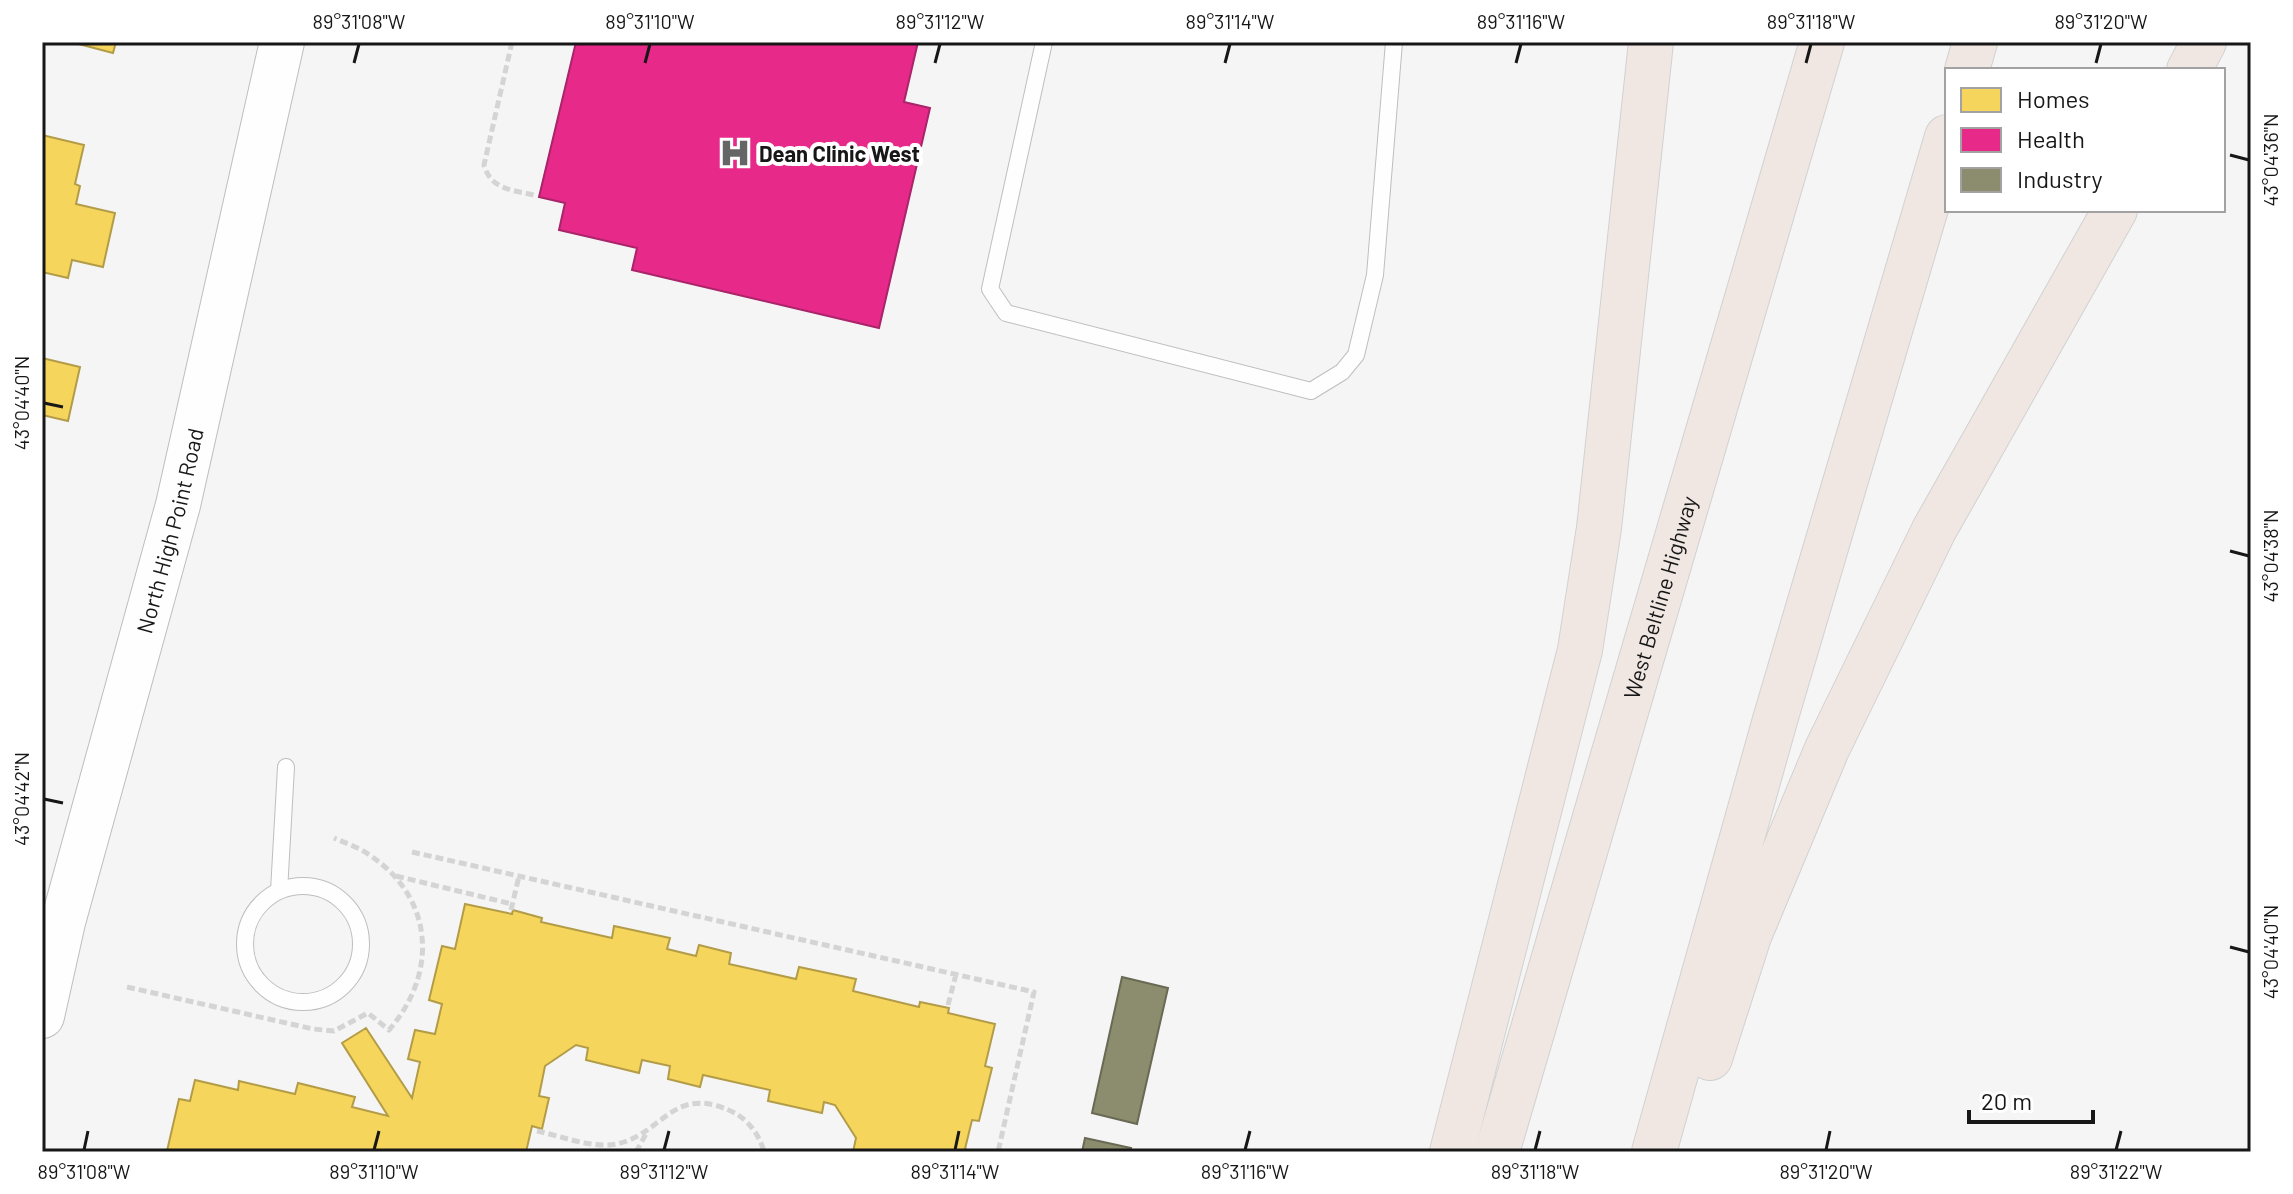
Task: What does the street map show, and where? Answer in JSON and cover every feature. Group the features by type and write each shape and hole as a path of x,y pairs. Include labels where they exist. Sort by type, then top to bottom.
{"highway":[{"path":"1452,1152 1580,650 1599,528 1651,42"},
{"name":"West Beltline Highway","path":"1497,1152 1822,42"},
{"path":"1968,68 1975,42"},
{"path":"2190,68 2204,42"},
{"path":"1654,1152 1775,720 1945,144"},
{"path":"1680,1152 1749,936 1827,749 1934,530 2114,212"}],"street":[{"name":"North High Point Road","path":"42,1016 63,922 178,505 282,42"}],"lane":[{"path":"1044,42 990,289 1006,313 1311,391 1342,372 1356,355 1375,275 1394,42"},
{"path":"279,891 286,767"},
{"path":"301,886 323,890 343,902 356,921 361,943 357,965 345,985 326,998 304,1003 282,999 262,987 249,969 244,946 248,923 260,904 279,891 301,886"}],"path":[{"path":"512,42 484,165 492,182 500,187 534,195"},
{"path":"127,987 313,1029 334,1031 368,1013 389,1030 403,1014 422,967 423,939 417,912 409,894 395,876 365,851 334,838"},
{"path":"412,852 1034,992 998,1152"},
{"path":"395,876 512,907 519,876"},
{"path":"948,1005 956,974"},
{"path":"537,1131 614,1145 631,1139 667,1113 684,1105 701,1103 721,1107 740,1116 753,1128 764,1152"},
{"path":"636,1152 649,1128"}],"building: Homes":[{"path":"71,42 116,42 113,53"},
{"path":"42,135 84,145 75,184 80,186 76,204 115,213 103,267 72,260 68,278 42,272"},
{"path":"42,358 80,367 68,421 42,415"},
{"path":"465,904 512,914 513,910 542,918 541,922 612,938 614,926 670,938 667,949 696,956 699,945 731,953 729,964 796,979 799,967 856,979 853,991 919,1007 920,1002 949,1008 948,1013 995,1024 985,1066 992,1068 979,1121 972,1120 965,1149 971,1152 853,1152 856,1138 835,1105 824,1102 822,1113 768,1101 770,1090 703,1075 700,1087 668,1079 670,1066 642,1060 639,1073 586,1060 588,1048 576,1045 545,1066 539,1096 549,1098 542,1129 532,1126 526,1152 167,1151 179,1099 190,1101 195,1080 238,1090 239,1081 295,1094 298,1083 355,1097 352,1107 388,1116 342,1043 366,1028 412,1098 420,1062 408,1059 415,1030 435,1034 442,1004 429,1000 442,946 455,949"}],"building: Health":[{"name":"Dean Clinic West","path":"576,42 918,42 904,102 930,108 879,328 632,270 637,248 559,230 565,203 539,197"}],"building: Industry":[{"path":"1122,977 1168,988 1137,1124 1092,1113"},
{"path":"1085,1138 1131,1148 1130,1152 1082,1152"}],"place":[{"name":"Dean Clinic West","path":"735,153"}]}
